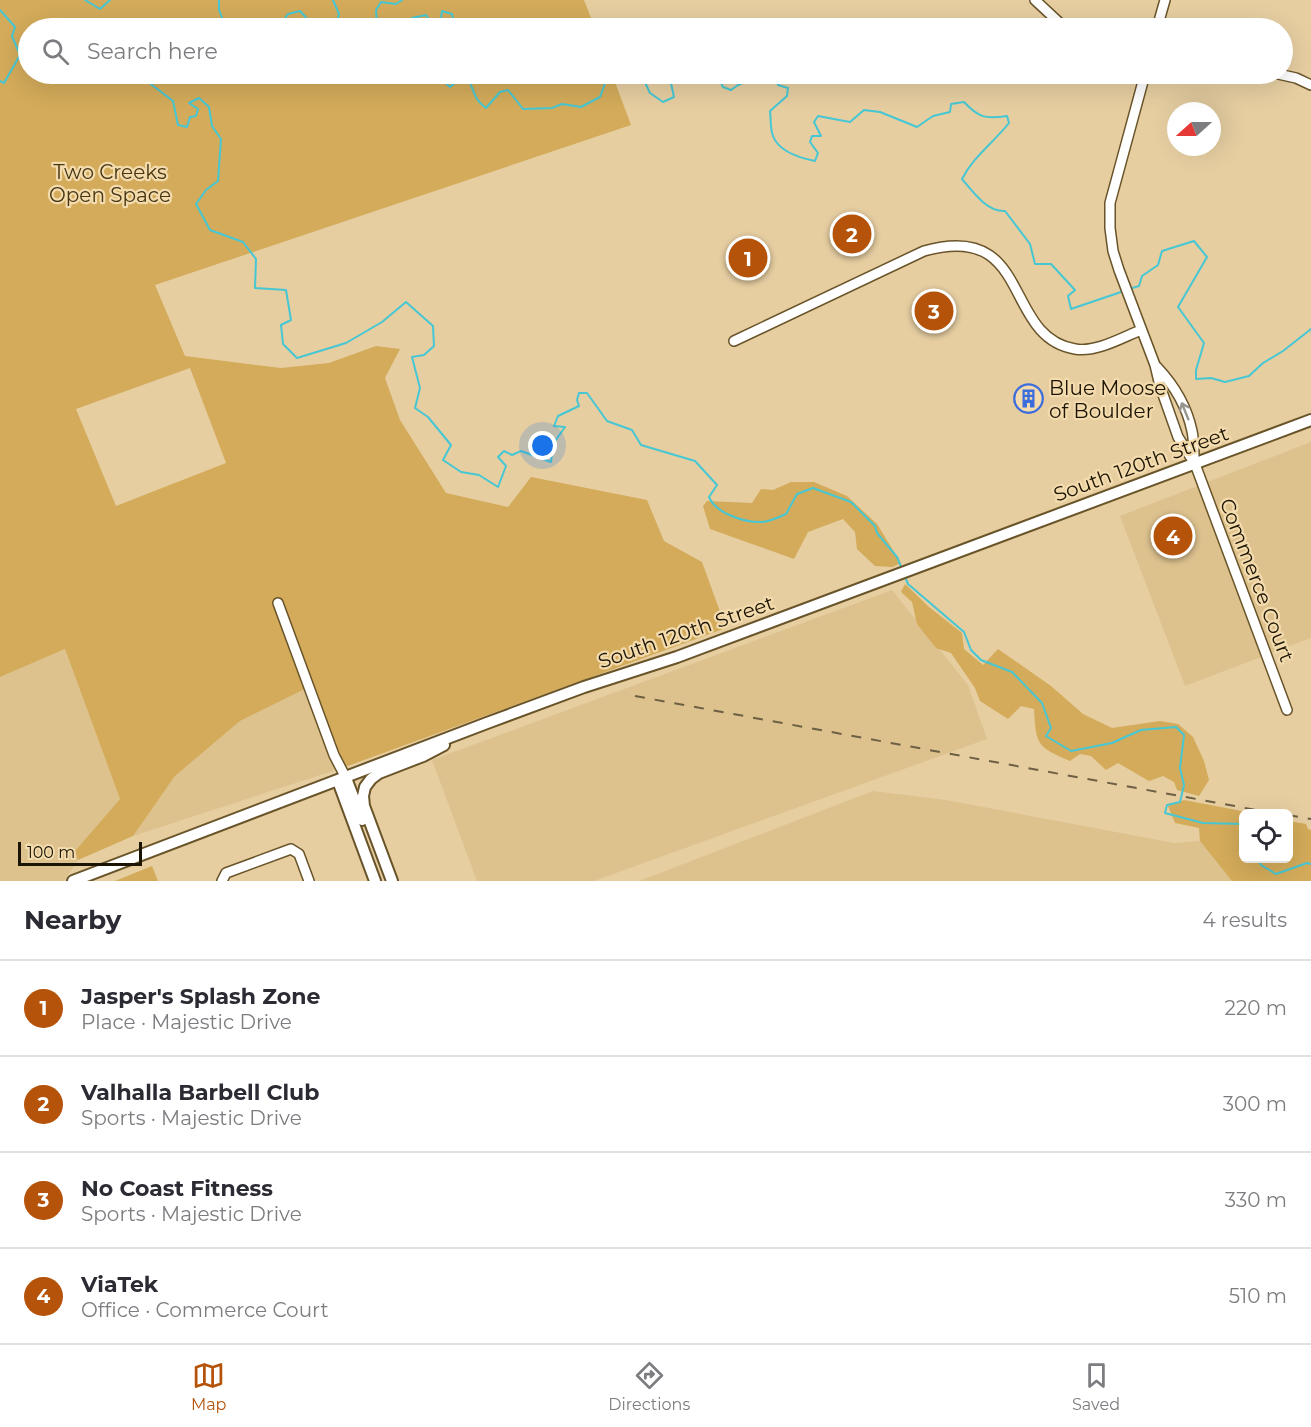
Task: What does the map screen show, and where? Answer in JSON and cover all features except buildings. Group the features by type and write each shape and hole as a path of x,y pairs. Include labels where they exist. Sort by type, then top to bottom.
{"main road":[{"name":"South 120th Street","path":"74,881 487,723 592,684 677,657 1311,420"},
{"path":"392,881 364,806 365,787 379,773 423,756 487,723"},
{"path":"342,779 375,881"},
{"path":"342,779 384,881"}],"street":[{"path":"1035,0 1054,18"},
{"path":"1160,18 1165,0"},
{"path":"1293,77 1311,85"},
{"path":"1141,84 1110,203 1113,251 1155,365 1178,437 1195,464"},
{"path":"734,341 924,251 950,245 976,249 1000,263 1040,330 1061,344 1075,350 1085,349 1142,330"},
{"path":"1155,365 1169,380 1182,403 1192,431 1195,464"},
{"name":"Commerce Court","path":"1195,464 1287,710"},
{"path":"278,603 342,779"},
{"path":"222,881 226,873 291,849 300,854 309,881"}],"shaded area":[{"path":"1311,442 1311,638 1185,686 1120,516"},
{"path":"892,590 968,685 987,739 594,881 477,881 432,760"},
{"path":"65,649 120,799 75,851 78,860 64,881 0,881 0,677"},
{"path":"313,685 345,767 133,836 175,776 240,721"},
{"path":"873,791 946,800 1174,843 1200,841 1232,881 639,881"}],"green space":[{"name":"Two Creeks Open Space","path":"0,0 584,0 591,18 18,18 18,84 616,84 631,125 155,285 185,356 281,368 329,363 376,346 400,349 385,378 400,420 446,493 508,507 531,477 647,500 664,541 702,562 726,628 345,767 313,685 240,721 175,776 133,836 78,860 75,851 120,799 65,649 0,677","holes":["190,368 226,463 116,506 76,409"]},
{"path":"791,482 814,482 847,496 877,524 901,563 892,567 875,566 857,549 855,532 843,519 808,532 794,559 710,529 703,506 707,501 752,503 761,489 773,490"},
{"path":"905,584 962,633 964,649 983,665 998,649 1051,686 1083,714 1112,728 1160,721 1178,724 1193,737 1204,761 1209,780 1199,796 1177,790 1174,782 1163,776 1149,781 1118,763 1106,770 1091,756 1080,754 1070,761 1045,748 1038,738 1034,709 1021,706 1008,719 980,701 975,688 951,653 936,648 917,624 912,602 901,592"},
{"path":"1184,800 1239,811 1239,863 1293,863 1293,822 1306,824 1311,830 1311,881 1232,881 1200,841 1199,828 1175,823 1168,806"},
{"path":"152,866 158,881 115,881"}],"waterway":[{"path":"85,0 100,9 110,0"},
{"path":"219,0 222,18"},
{"path":"333,0 339,14 338,18"},
{"path":"376,18 376,10 381,2 396,4 402,0"},
{"path":"0,10 15,27 12,36 18,50"},
{"path":"285,18 288,14 300,11 306,18"},
{"path":"441,18 442,11 452,14 453,18"},
{"path":"412,18 426,15 428,18"},
{"path":"0,81 4,83 18,58"},
{"path":"151,84 173,101 178,125 187,127 190,117 196,116 198,109 189,103 199,98 209,107 212,126 221,139 218,181 206,190 196,204 210,230 243,242 256,259 255,288 286,290 291,320 281,325 283,344 297,358 346,343 382,322 406,302 433,326 434,346 424,355 412,357 420,388 415,408 428,417 451,445 443,460 461,472 479,475 498,487 506,466 498,457 504,451 512,455 521,451 551,462 553,444 565,427 554,426 558,416 579,406 577,400 579,393 587,393 607,421 632,430 641,445 695,461 717,485 709,497 725,513 748,521 769,521 786,514 797,494 813,488 851,502 875,526 877,533 897,557 902,569"},
{"path":"447,84 450,87 454,84"},
{"path":"470,84 476,97 486,108 500,92 508,90 523,109 552,108 562,104 581,107 600,97 605,84"},
{"path":"646,84 650,93 663,102 674,97 671,84"},
{"path":"722,84 731,90 740,84"},
{"path":"778,84 788,88 787,96 770,111 773,136 785,150 815,161 818,153 810,142 812,136 821,136 814,122 818,116 850,122 864,110 880,112 917,127 933,116 950,112 951,104 964,102 983,116 1007,116 1009,123 977,157 962,179 986,205 1005,211 1030,244 1035,264 1051,264 1075,290 1068,296 1071,309 1124,291"},
{"path":"1129,289 1139,286 1142,276 1158,265 1162,251 1194,241 1207,257 1178,307 1204,343 1196,370 1196,379 1211,378 1225,382 1249,376 1263,363 1311,329"},
{"path":"905,577 908,584 964,632 971,650 981,660 1012,672 1042,703 1051,728 1046,736 1071,751 1112,743 1141,730 1176,727 1184,735 1180,768 1184,785 1180,802 1167,805 1165,813 1203,823 1239,824"},
{"path":"1260,863 1276,874 1307,863 1311,864"}],"railway":[{"path":"635,696 1251,809"},
{"path":"1293,816 1311,819"}],"place":[{"name":"Valhalla Barbell Club","path":"852,234"},
{"name":"Jasper's Splash Zone","path":"748,258"},
{"name":"No Coast Fitness","path":"934,311"},
{"name":"Blue Moose of Boulder","path":"1028,399"},
{"name":"ViaTek","path":"1173,536"}]}
